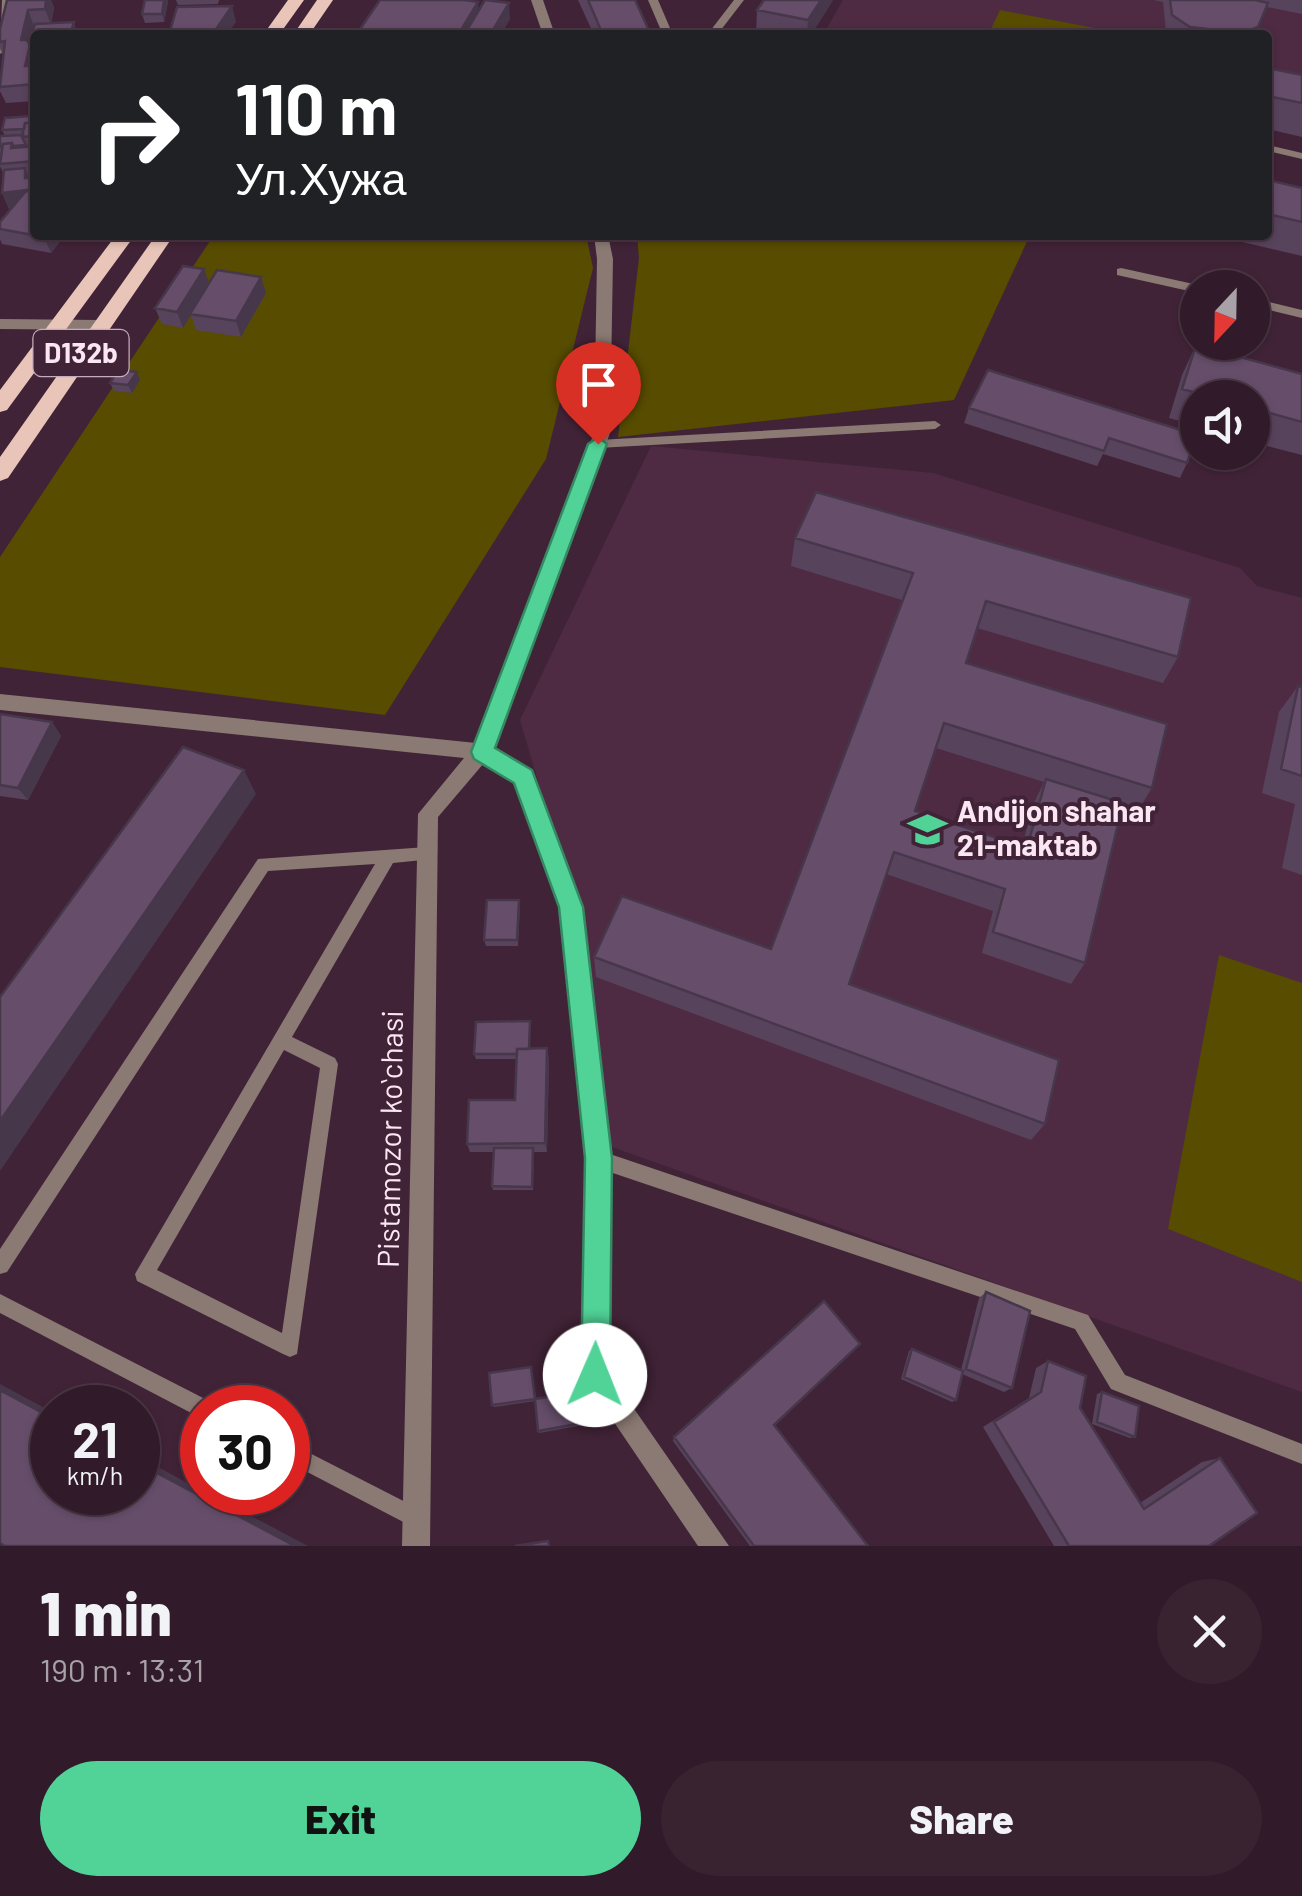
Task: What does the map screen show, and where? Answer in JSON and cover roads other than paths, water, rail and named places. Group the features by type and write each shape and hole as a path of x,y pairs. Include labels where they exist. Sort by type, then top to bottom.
{"main road":[{"path":"275,30 296,0"},
{"path":"304,30 325,0"},
{"name":"D132b","path":"0,405 122,240"},
{"name":"D132b","path":"0,474 161,240"}],"street":[{"path":"0,50 8,0"},
{"path":"537,0 548,30"},
{"path":"482,752 602,433 605,259 602,240"},
{"path":"0,324 100,326"},
{"path":"0,702 482,752 524,776 571,907 598,1158 595,1375 715,1546"},
{"name":"Pistamozor koʻchasi","path":"416,1546 428,814 482,752"}],"lane":[{"path":"653,0 666,30"},
{"path":"716,30 739,0"},
{"path":"1272,149 1302,156"},
{"path":"1121,272 1180,286"},
{"path":"1270,306 1302,314"},
{"path":"598,444 935,425"},
{"path":"0,1265 264,864 427,854"},
{"path":"281,1040 330,1064 290,1347 144,1274 388,856"},
{"path":"598,1158 1081,1322 1118,1382 1302,1454"},
{"path":"0,1304 180,1397"},
{"path":"310,1463 418,1519"}],"place":[{"name":"Andijon shahar 21-maktab","path":"927,829"}]}
